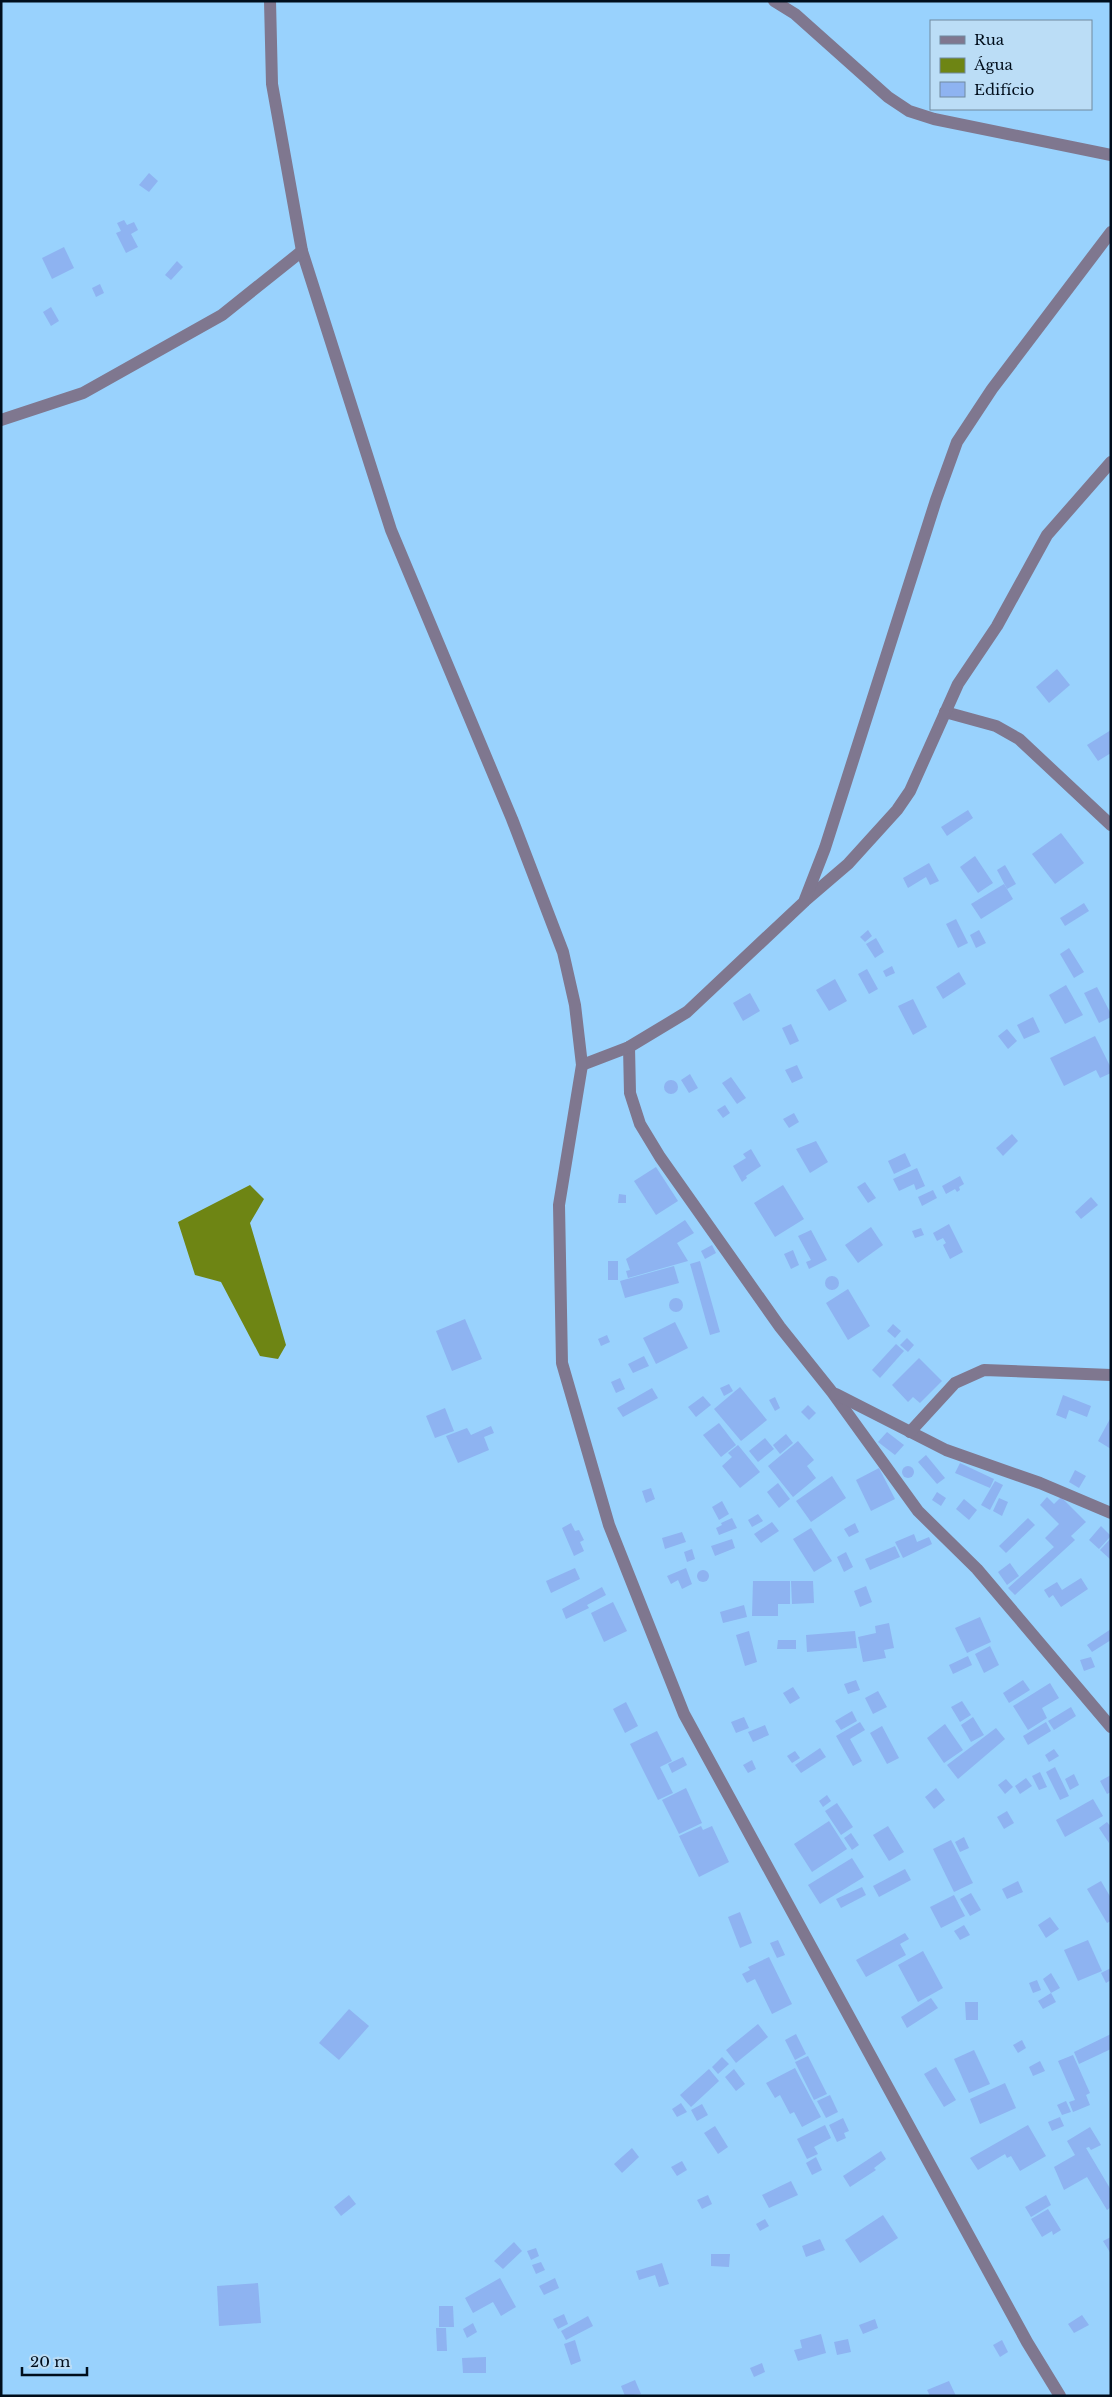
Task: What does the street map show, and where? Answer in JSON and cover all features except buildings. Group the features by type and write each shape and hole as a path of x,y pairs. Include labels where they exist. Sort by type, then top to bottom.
{"street":[{"path":"270,1 272,84 302,251 391,530 512,819 564,952 575,1005 582,1065 559,1205 562,1363 609,1525 684,1714 1022,2333 1060,2396"},
{"path":"774,1 795,14 888,97 909,111 934,119 1111,156"},
{"path":"804,902 825,848 936,500 957,442 992,389 1111,232"},
{"path":"1,420 83,393 222,315 302,251"},
{"path":"582,1065 629,1047 687,1012 804,902 848,864 897,810 910,791 958,684 997,626 1047,535 1111,462"},
{"path":"945,712 996,726 1019,739 1111,825"},
{"path":"629,1047 630,1093 640,1124 660,1158 780,1328 832,1392 918,1510 977,1569 1111,1727"},
{"path":"910,1432 955,1383 984,1370 1111,1375"},
{"path":"832,1392 946,1450 1040,1482 1111,1513"}],"water":[{"path":"250,1185 264,1199 250,1223 286,1345 278,1359 260,1356 221,1282 195,1275 178,1222"}]}
